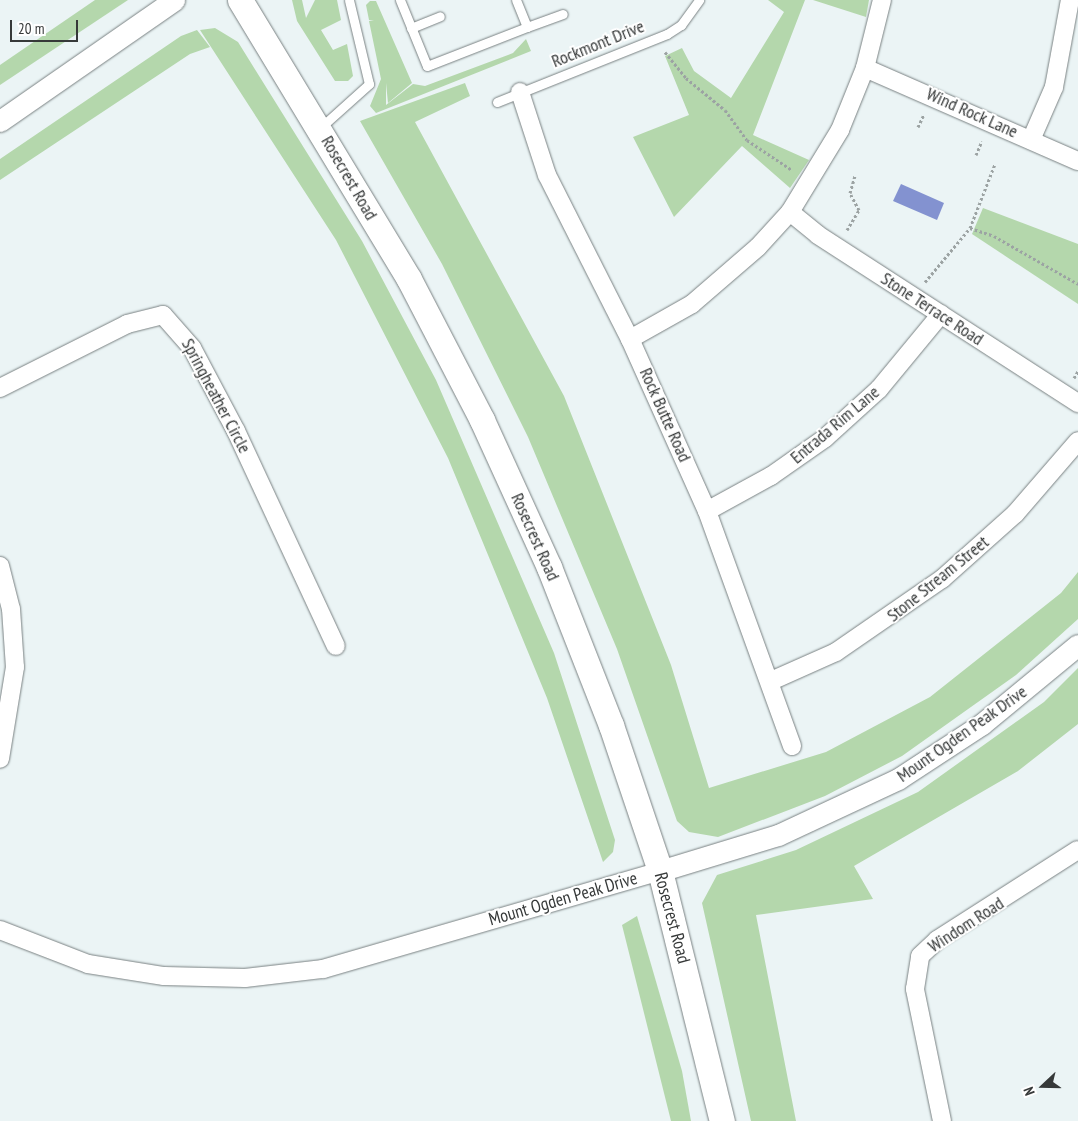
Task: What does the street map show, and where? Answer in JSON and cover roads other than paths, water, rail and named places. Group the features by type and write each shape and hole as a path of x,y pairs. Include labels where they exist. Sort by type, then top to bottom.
{"main road":[{"name":"Rosecrest Road","path":"240,0 320,128 409,279 486,428 549,568 611,725 660,871 722,1121"}],"street":[{"path":"0,121 174,0"},
{"path":"630,339 692,304 758,247 790,212 840,130 865,68 882,0"},
{"path":"1031,140 1054,87 1070,0"},
{"name":"Wind Rock Lane","path":"865,68 1078,161"},
{"name":"Rock Butte Road","path":"520,92 547,174 630,339 707,510 771,681 792,746"},
{"name":"Stone Terrace Road","path":"790,212 818,236 1078,403"},
{"name":"Entrada Rim Lane","path":"707,510 771,476 825,438 879,389 940,314"},
{"name":"Springheather Circle","path":"0,388 138,320 163,315 169,319 192,348 236,431 336,646"},
{"name":"Stone Stream Street","path":"771,681 836,652 942,579 1014,514 1078,441"},
{"path":"0,566 11,609 15,666 0,758"},
{"name":"Mount Ogden Peak Drive","path":"0,930 88,964 164,976 245,978 323,969 778,835 898,779 982,724 1078,645"},
{"name":"Windom Road","path":"942,1121 915,989 920,956 937,940 1078,850"}],"lane":[{"path":"320,128 369,84 350,0"},
{"path":"400,0 427,66 563,14"},
{"path":"516,0 527,27"},
{"name":"Rockmont Drive","path":"497,102 667,34 681,25 698,0"},
{"path":"411,28 440,16"}],"water":[{"path":"901,184 944,203 937,220 893,201"}]}
